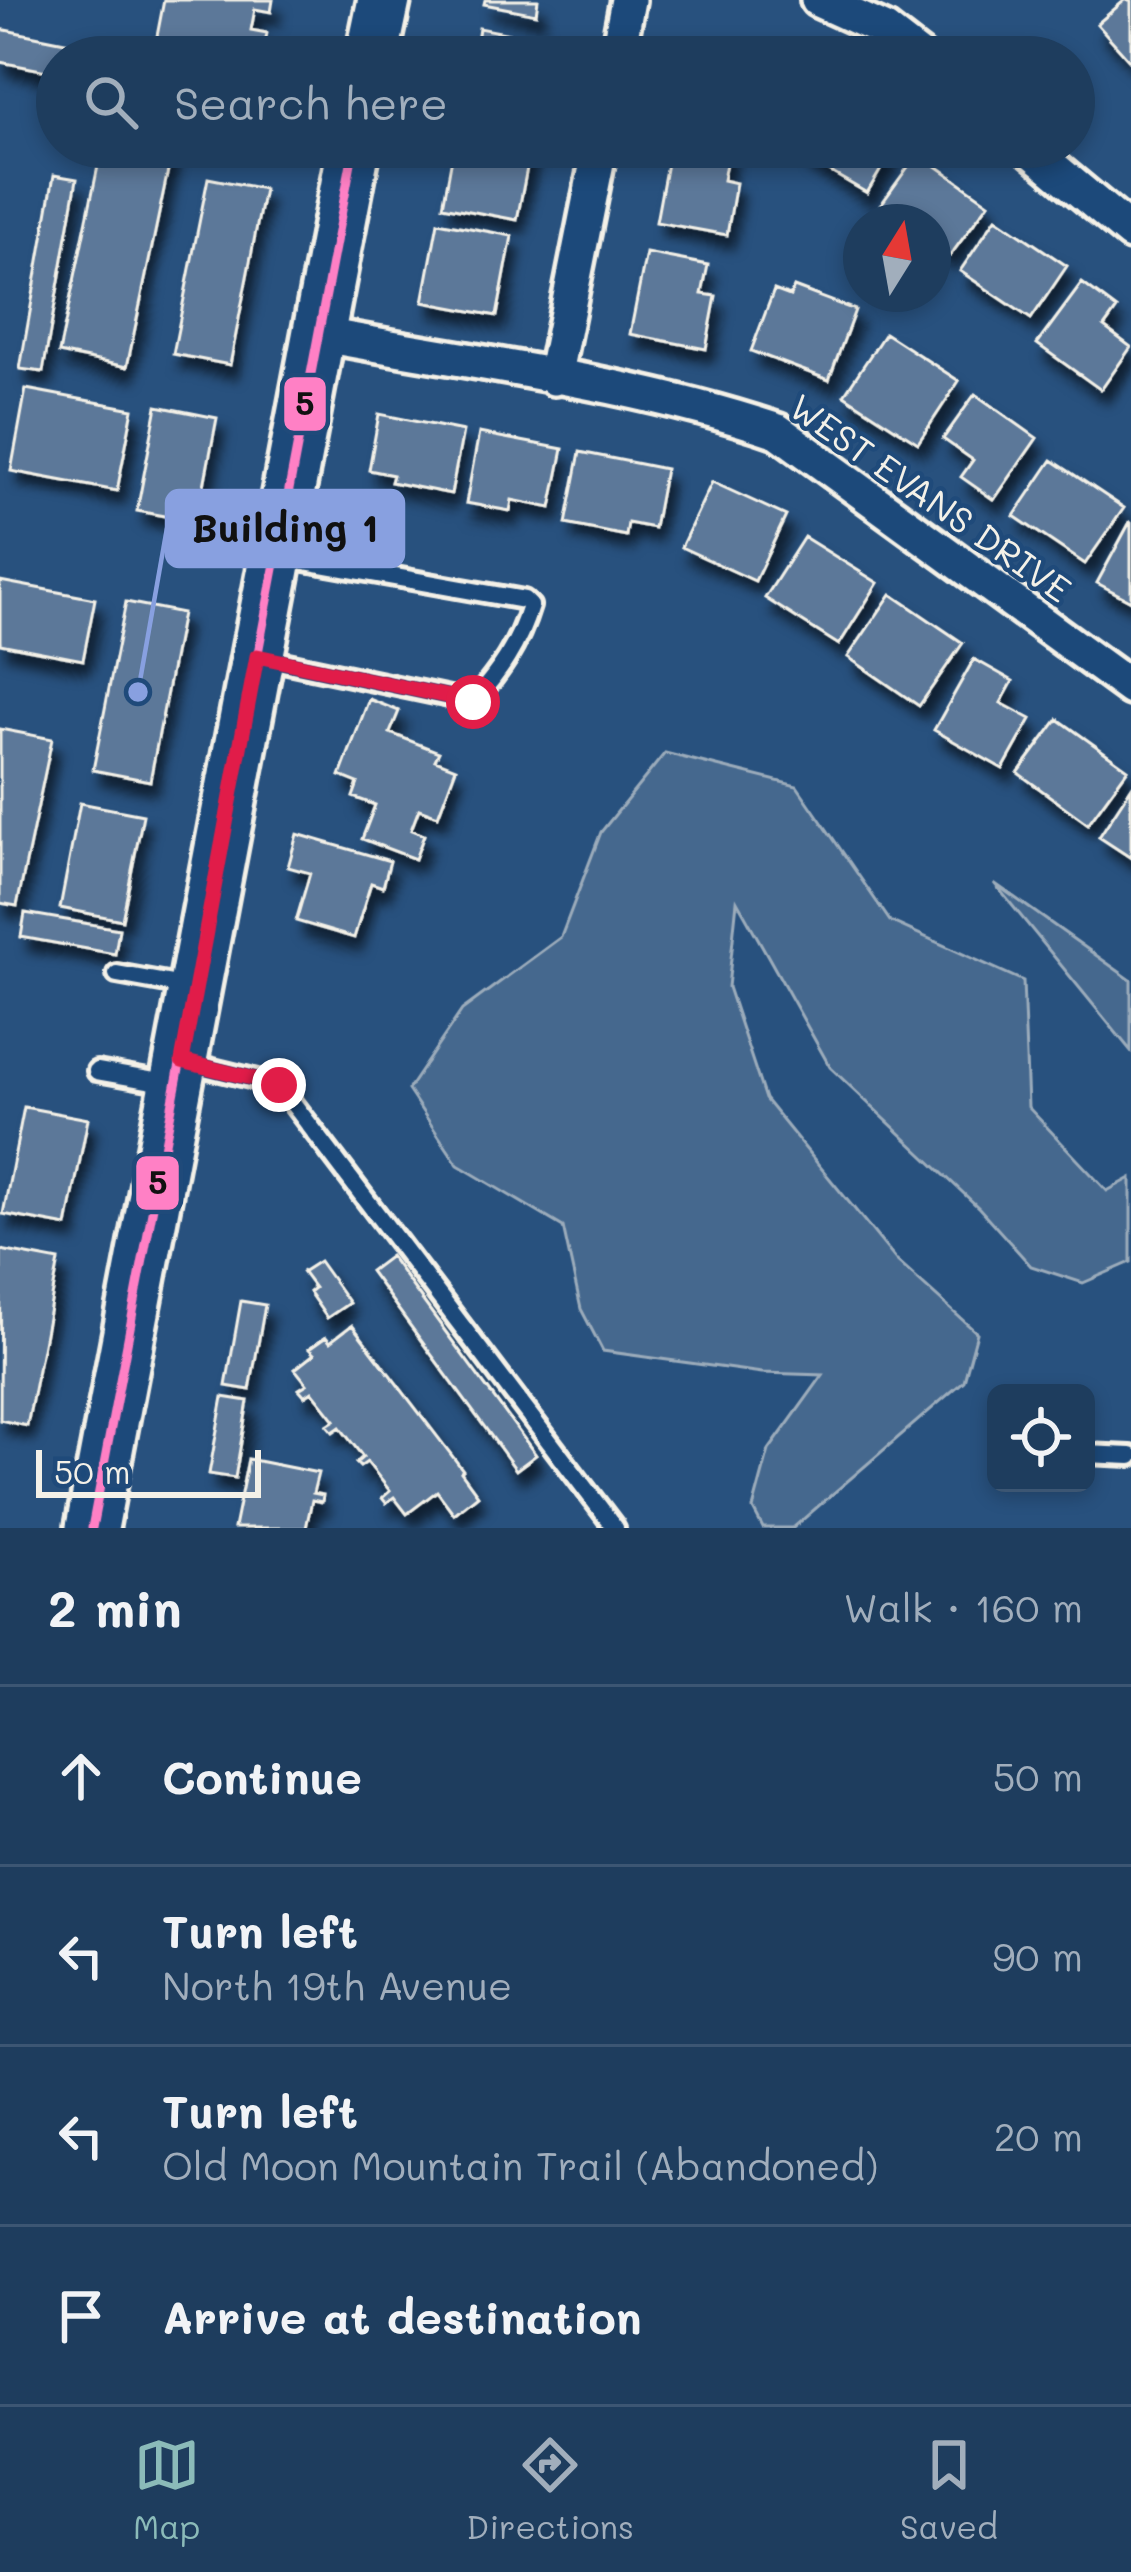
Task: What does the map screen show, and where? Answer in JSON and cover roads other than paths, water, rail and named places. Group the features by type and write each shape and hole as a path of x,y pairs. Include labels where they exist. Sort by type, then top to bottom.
{"main road":[{"path":"376,36 384,0"},
{"path":"92,1528 350,168"}],"street":[{"path":"621,36 628,0"},
{"path":"818,0 892,36"},
{"path":"554,378 596,168"},
{"path":"1053,168 1131,233"},
{"name":"WEST EVANS DRIVE","path":"318,334 723,412 778,430 1131,688"}],"lane":[{"path":"257,656 473,702 520,640 530,606 524,600 276,556"},
{"path":"117,974 196,988"},
{"path":"97,1071 180,1073 279,1085 615,1528"},
{"path":"1095,1454 1131,1456"}],"place":[{"name":"Building 1","path":"138,692"}]}
